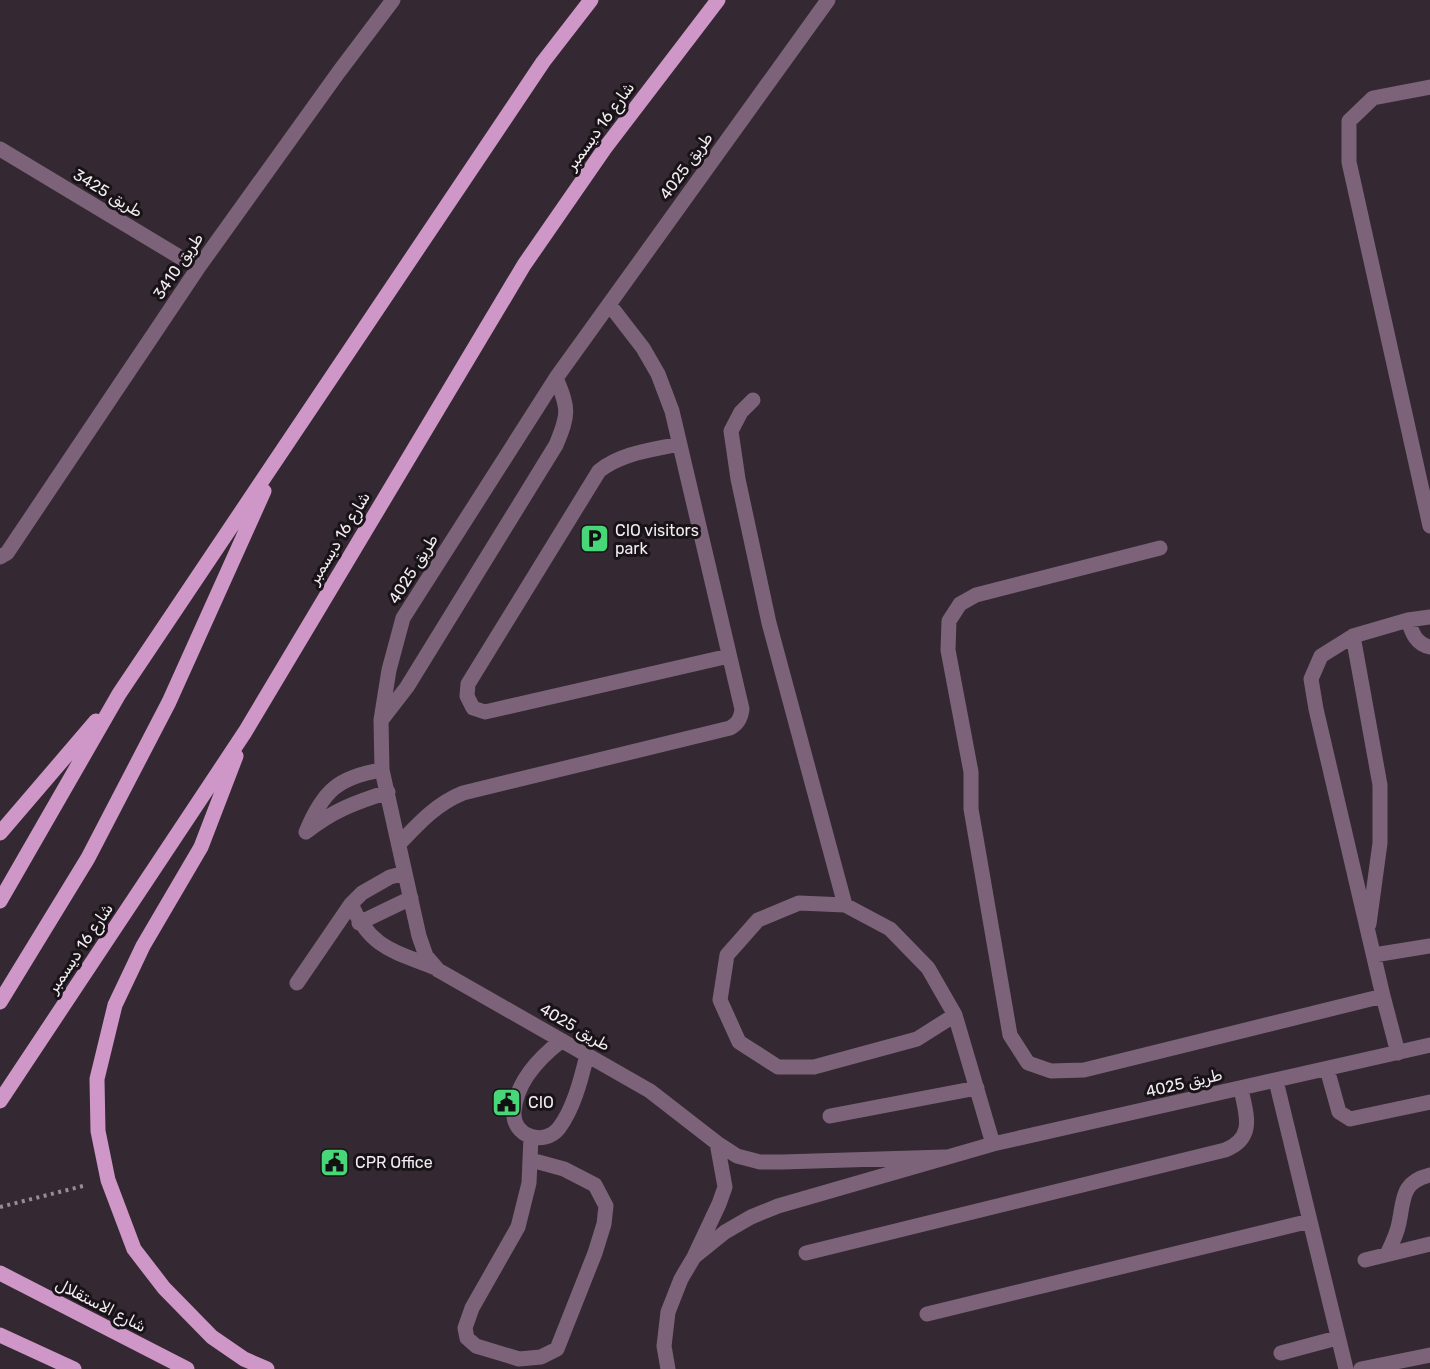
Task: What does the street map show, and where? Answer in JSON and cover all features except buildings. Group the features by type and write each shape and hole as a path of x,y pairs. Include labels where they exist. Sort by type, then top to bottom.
{"main road":[{"path":"0,902 119,694 543,62 591,0"},
{"name":"شارع 16 ديسمبر","path":"0,1101 245,732 524,265 605,148 718,0"},
{"path":"0,1002 88,858 163,712 282,450"},
{"path":"0,833 119,694"},
{"path":"245,732 201,847 143,946 115,1005 97,1079 98,1131 108,1180 134,1249 164,1288 212,1337 244,1359 267,1369"},
{"name":"شارع الاستقلال","path":"0,1273 187,1369"},
{"path":"0,1335 74,1369"}],"street":[{"name":"طريق 3410","path":"0,557 7,553 14,543 198,268 393,0"},
{"name":"طريق 4025","path":"828,0 556,378 403,618 388,670 381,720 382,770 422,946 426,956 438,970 650,1091 737,1156 760,1162 945,1156"},
{"path":"1430,87 1374,98 1349,122 1348,162 1430,526"},
{"name":"طريق 3425","path":"0,149 198,268"},
{"path":"399,844 427,815 446,800 464,793 730,728 738,722 742,709 672,411 658,374 643,348 609,304"},
{"path":"381,720 407,687 556,445 567,416 565,400 556,378"},
{"path":"753,400 741,412 731,431 738,479 770,622 845,905"},
{"path":"679,444 618,458 598,471 468,684 467,696 473,708 485,712 729,656"},
{"path":"1160,548 976,595 960,604 949,621 948,650 971,772 971,809 1010,1035 1028,1063 1051,1071 1084,1070 1383,996"},
{"path":"1398,1053 1368,933 1311,679 1321,656 1353,636 1408,620 1430,617"},
{"path":"1408,620 1414,637 1420,644 1430,648"},
{"path":"1353,636 1380,785 1380,843 1368,933"},
{"path":"382,770 348,778 333,788 315,809 306,832 325,817 345,807 388,792"},
{"path":"297,983 351,904 375,884 405,873"},
{"path":"359,922 411,898"},
{"path":"955,1016 917,1039 814,1067 778,1067 739,1042 720,1000 727,955 758,920 799,903 845,905 890,929 928,968 955,1016 993,1144"},
{"path":"351,904 368,935 380,944 438,970"},
{"path":"1374,956 1430,946"},
{"path":"561,1041 535,1065 525,1080 513,1113 516,1124 522,1132 531,1137 541,1138 551,1135 559,1128 572,1102 587,1055"},
{"name":"طريق 4025","path":"694,1257 724,1232 751,1217 778,1206 945,1156 1430,1046"},
{"path":"1327,1069 1339,1112 1350,1119 1430,1102"},
{"path":"1276,1080 1346,1369"},
{"path":"830,1116 977,1088"},
{"path":"806,1252 1225,1150 1235,1146 1247,1130 1241,1089"},
{"path":"531,1137 529,1183 518,1227 472,1308 465,1328 467,1338 476,1346 519,1359 541,1357 557,1349 595,1253 604,1224 606,1206 595,1185 564,1169 531,1160"},
{"name":"طريق 4025","path":"668,1369 664,1346 668,1312 681,1279 694,1257 725,1187 717,1143"},
{"path":"1387,1254 1396,1236 1401,1203 1406,1188 1430,1175"},
{"path":"927,1314 1310,1221"},
{"path":"1365,1260 1430,1244"},
{"path":"1281,1353 1337,1338"},
{"path":"1361,1369 1382,1367 1430,1354"}],"path":[{"path":"0,1208 108,1180"}],"place":[{"name":"CIO visitors park","path":"594,539"},
{"name":"CIO","path":"507,1102"},
{"name":"CPR Office","path":"334,1162"}]}
